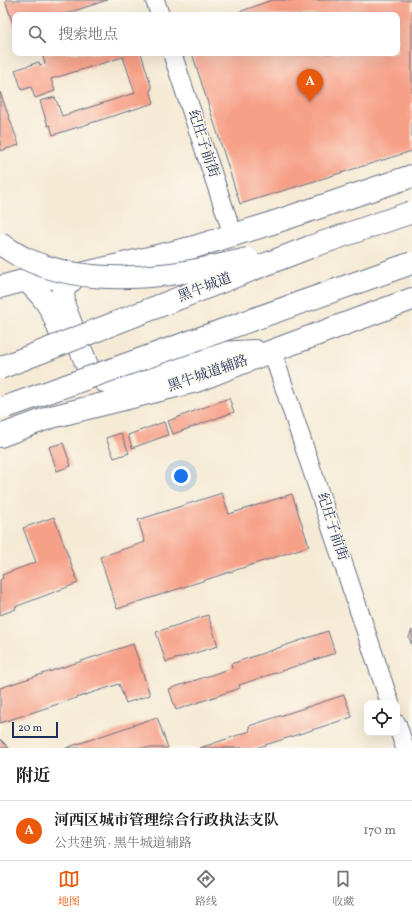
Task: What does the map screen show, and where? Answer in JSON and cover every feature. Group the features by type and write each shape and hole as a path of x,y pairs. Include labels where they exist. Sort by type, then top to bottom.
{"main road":[{"path":"0,287 26,280 77,275 191,248 412,176"},
{"name":"黑牛城道","path":"0,368 310,247 412,212"},
{"path":"0,244 23,258 66,271 89,275 122,276 146,276 192,271 310,247"},
{"path":"6,407 412,262"},
{"path":"77,275 63,289 64,306 88,368 104,381 114,381 220,353 272,351"},
{"path":"26,280 45,298 52,310 82,392 79,398 51,417"},
{"name":"黑牛城道辅路","path":"0,436 51,417 196,381 412,299"}],"street":[{"path":"155,0 159,12"},
{"name":"纪庄子前街","path":"173,56 233,235"},
{"name":"纪庄子前街","path":"272,351 389,700"},
{"path":"400,733 405,748"}],"building":[{"path":"5,0 107,0 71,12 12,12 12,21"},
{"path":"272,0 412,0 412,151 240,204 193,56 400,56 400,12 239,12"},
{"path":"43,56 142,56 152,89 150,90 154,103 53,135 50,125 48,126 40,101 55,97 62,116 135,93 123,57 51,79 55,91 35,98 31,87 22,90 15,70 39,62 40,65 45,64"},
{"path":"0,92 19,145 0,151"},
{"path":"229,398 234,412 173,434 168,421"},
{"path":"164,422 168,435 132,448 128,435"},
{"path":"121,433 129,453 114,458 106,438"},
{"path":"63,443 71,466 57,471 49,447"},
{"path":"222,493 229,514 292,494 309,546 117,609 100,557 145,542 138,520"},
{"path":"54,517 78,583 15,607 16,609 0,615 0,580 3,578 2,575 36,562 23,528"},
{"path":"208,615 218,646 166,662 156,632"},
{"path":"412,630 412,646 409,637"},
{"path":"328,631 335,653 239,685 240,688 176,710 169,689 232,668 231,664"},
{"path":"133,644 150,695 126,703 119,684 0,723 0,688"},
{"path":"344,695 352,717 256,748 200,748 250,731 249,726"},
{"path":"157,717 168,748 66,748"},
{"path":"0,739 9,748 0,748"}],"place":[{"name":"河西区城市管理综合行政执法支队","path":"310,102"}]}
